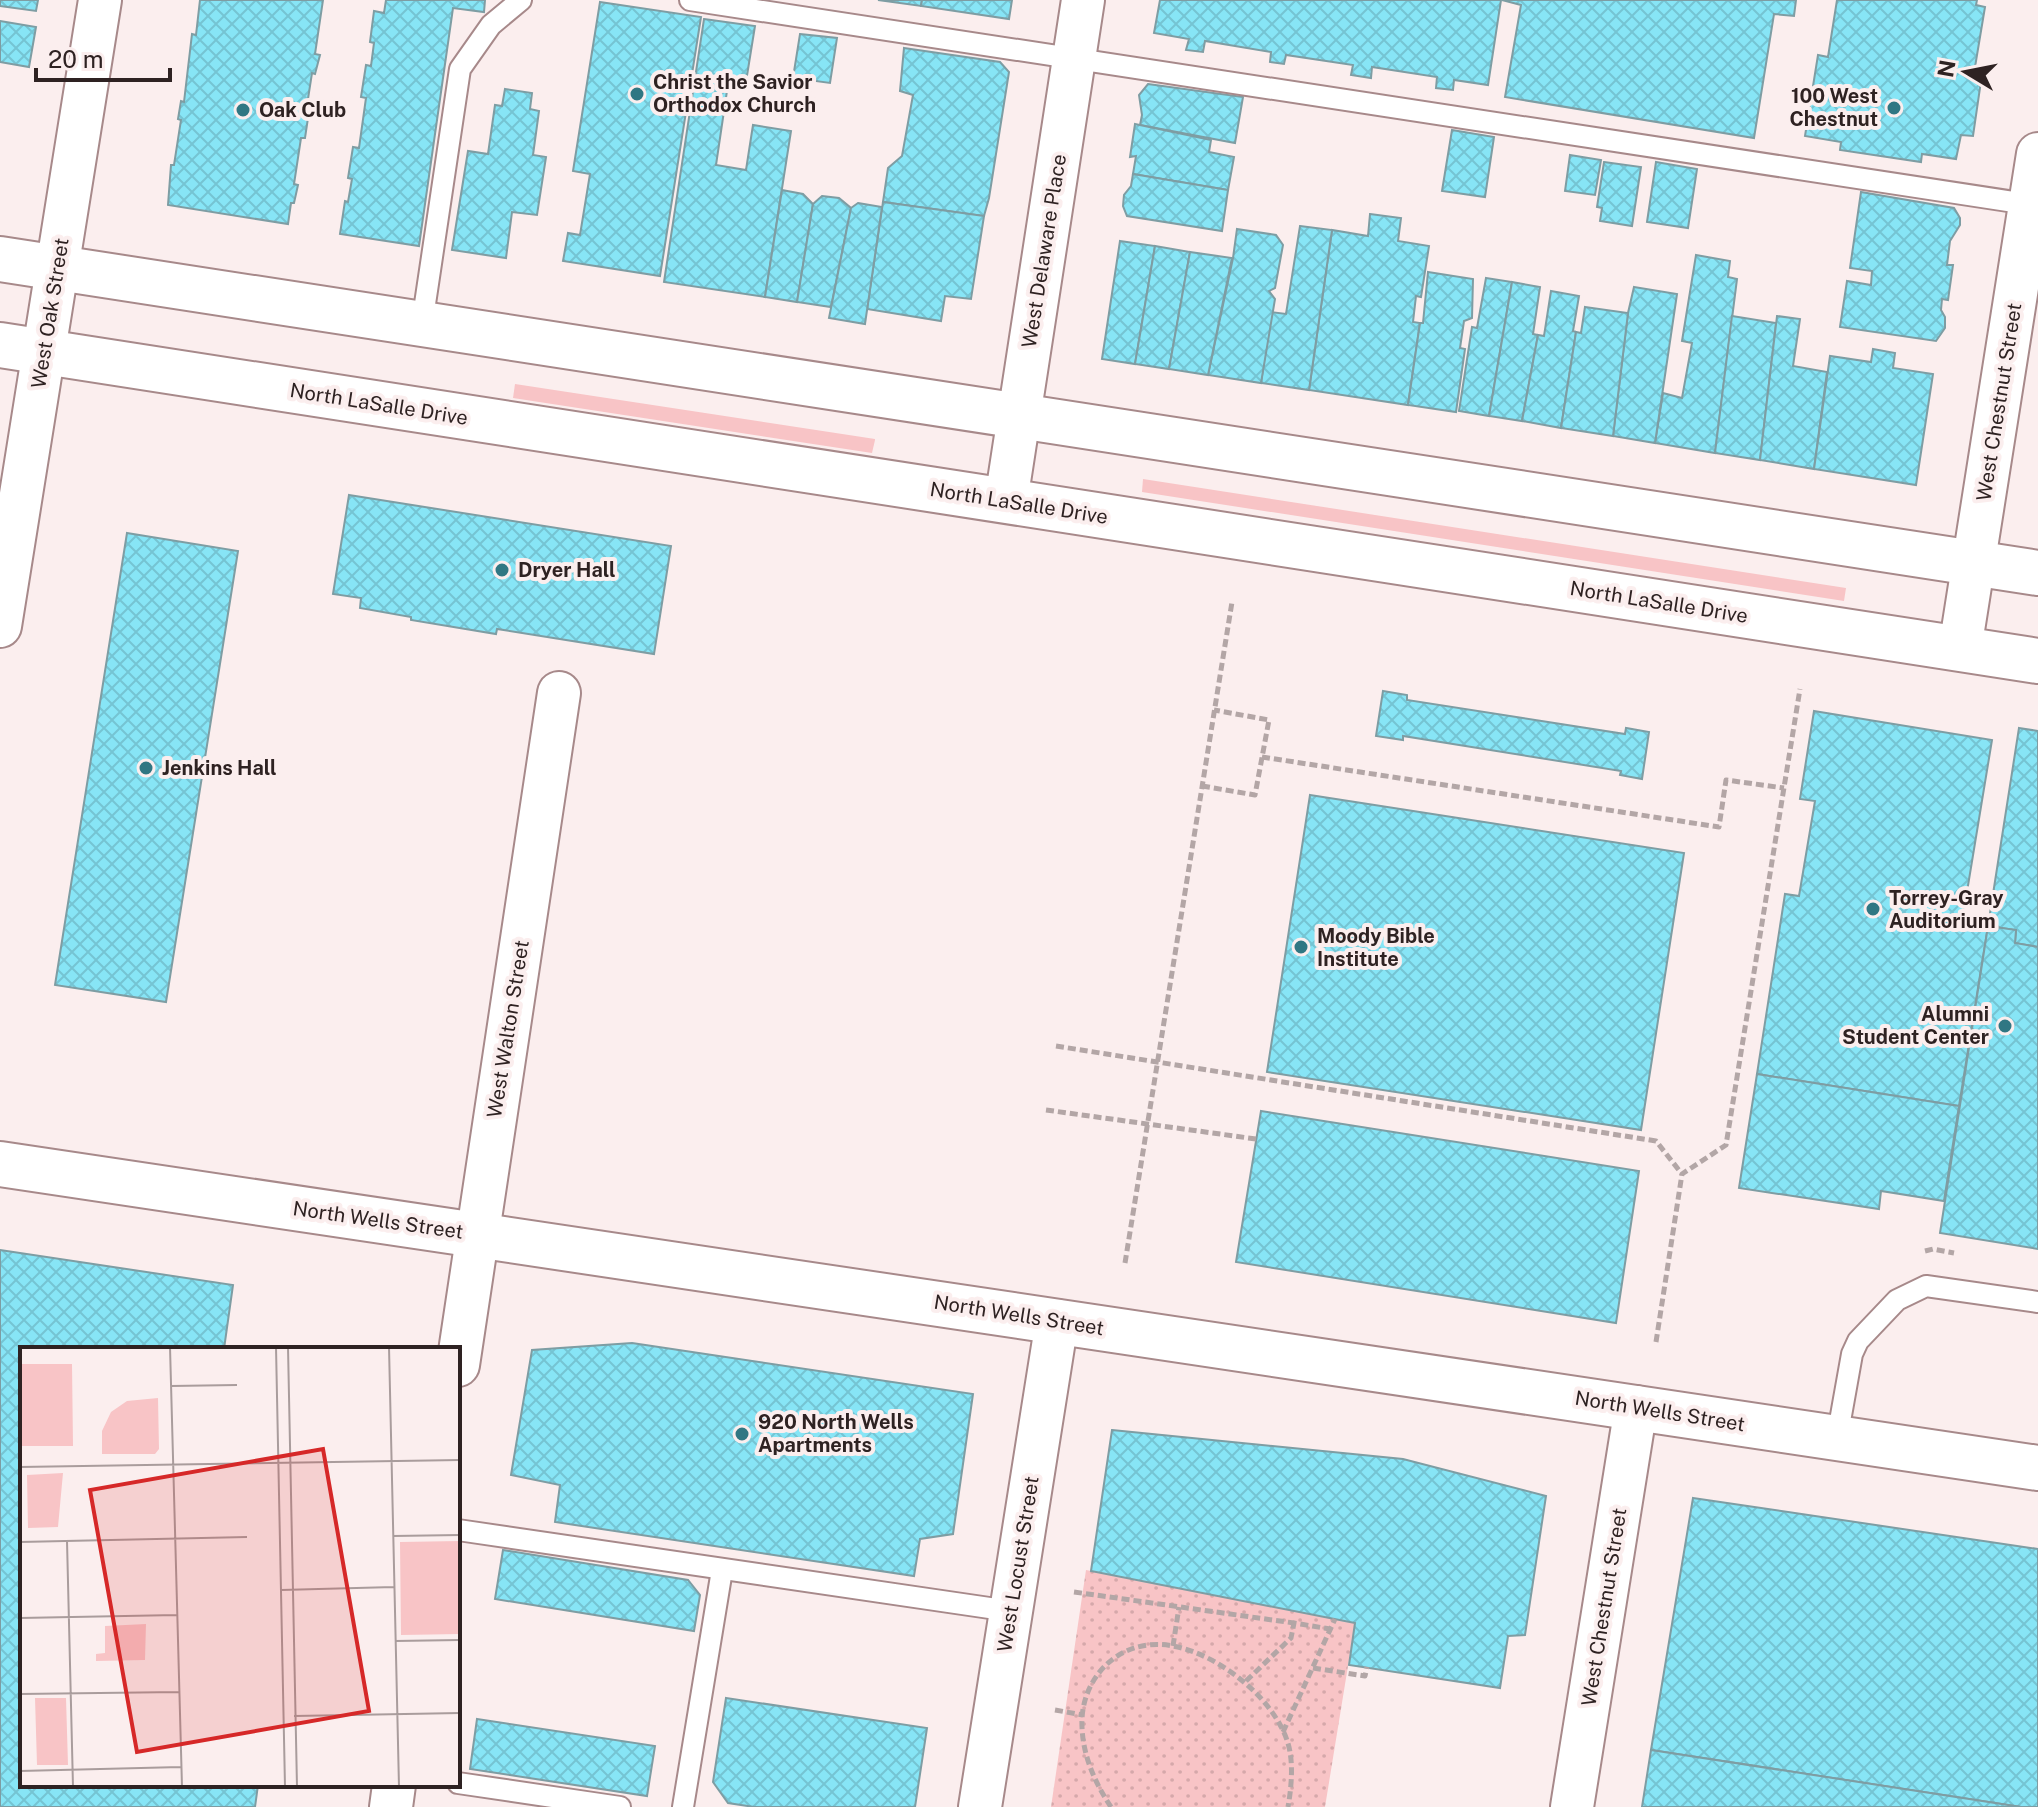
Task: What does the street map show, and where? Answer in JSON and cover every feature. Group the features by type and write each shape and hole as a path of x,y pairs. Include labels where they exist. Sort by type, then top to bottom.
{"main road":[{"path":"0,259 2038,573"},
{"name":"North LaSalle Drive","path":"0,345 2038,661"},
{"name":"North Wells Street","path":"0,1164 2038,1468"}],"street":[{"name":"West Oak Street","path":"2,604 100,0"},
{"name":"West Delaware Place","path":"1006,501 1083,0"},
{"name":"West Chestnut Street","path":"1960,649 2034,205 2038,154"},
{"name":"West Walton Street","path":"460,1352 559,693"},
{"name":"West Locust Street","path":"980,1807 1057,1321"},
{"name":"West Chestnut Street","path":"1572,1807 1636,1407"},
{"path":"391,1807 394,1787"}],"lane":[{"path":"422,324 460,69 491,25 521,0"},
{"path":"690,0 2034,205"},
{"path":"1837,1438 1852,1354 1858,1341 1897,1300 1926,1286 2038,1302"},
{"path":"460,1530 1010,1611"},
{"path":"683,1807 722,1570"},
{"path":"460,1783 620,1807"}],"path":[{"path":"1125,1263 1232,602"},
{"path":"1682,1174 1726,1145 1800,689"},
{"path":"1202,786 1255,795 1269,720 1214,710"},
{"path":"1262,757 1719,827 1726,780 1784,788"},
{"path":"1056,1046 1656,1141 1682,1174 1656,1342"},
{"path":"1046,1110 1256,1139"},
{"path":"1074,1592 1330,1629"},
{"path":"1173,1646 1179,1607"},
{"path":"1282,1733 1335,1619"},
{"path":"1246,1681 1291,1638 1294,1623"},
{"path":"1111,1807 1096,1783 1085,1751 1081,1726 1086,1697 1100,1668 1122,1652 1148,1645 1173,1646 1205,1658 1246,1681 1274,1716 1290,1751 1288,1807"},
{"path":"1313,1668 1365,1676 1367,1667"},
{"path":"1055,1710 1083,1715"}],"shaded area":[{"path":"515,384 875,440 872,453 513,398"},
{"path":"1143,479 1846,588 1844,601 1142,492"},
{"path":"1086,1570 1355,1623 1325,1807 1051,1807"}],"building":[{"path":"0,0 38,0 36,11 0,6"},
{"name":"Oak Club","path":"200,0 323,0 315,54 320,55 315,74 312,73 305,138 301,138 294,184 298,185 288,224 168,205 171,165 174,165 181,120 178,119 181,101 184,102 192,34 196,35"},
{"path":"386,0 485,0 484,12 453,8 419,246 340,234 352,179 348,178 353,147 359,148 366,98 361,97 366,65 371,66 374,11 384,13"},
{"path":"878,0 922,0 921,6"},
{"path":"922,0 1012,0 1009,19 921,6"},
{"path":"1160,0 1501,0 1488,85 1454,80 1453,90 1436,88 1437,77 1372,67 1371,78 1351,75 1353,65 1286,55 1284,64 1270,62 1271,52 1205,41 1203,52 1186,50 1189,39 1154,33"},
{"path":"1502,0 1796,0 1794,16 1774,14 1754,138 1505,97 1521,5"},
{"name":"100 West Chestnut","path":"1837,0 1977,0 1976,5 1985,7 1973,79 1981,81 1973,136 1961,135 1956,159 1922,154 1921,162 1840,150 1841,142 1805,136 1818,55 1828,57"},
{"name":"Christ the Savior Orthodox Church","path":"600,2 701,17 660,276 563,261 568,233 580,235 590,174 573,171"},
{"path":"704,19 755,26 745,88 728,84 716,165 746,170 753,125 791,131 765,297 664,282"},
{"path":"0,21 36,27 29,67 0,62"},
{"path":"800,34 837,38 830,83 793,78"},
{"path":"904,48 1000,62 1009,72 984,216 883,202 888,168 902,156 913,95 900,91"},
{"path":"1148,84 1243,97 1235,143 1140,125 1139,95"},
{"path":"505,89 532,93 530,109 539,111 533,155 546,157 537,215 512,212 506,258 452,250 468,151 488,154 495,105 502,106"},
{"path":"1135,124 1211,140 1209,152 1234,157 1228,190 1133,174 1136,156 1130,157"},
{"path":"1452,130 1494,137 1485,197 1442,191"},
{"path":"1570,155 1601,160 1595,195 1565,191"},
{"path":"1604,162 1641,167 1632,226 1600,221 1602,208 1597,207"},
{"path":"1656,162 1697,169 1688,228 1647,222"},
{"path":"1133,174 1228,190 1222,231 1127,216 1123,206 1124,195 1131,186"},
{"path":"782,190 803,194 813,204 797,302 765,297"},
{"path":"1861,192 1954,208 1960,218 1960,225 1950,241 1947,265 1953,265 1948,300 1942,299 1945,328 1936,341 1840,327 1847,281 1871,285 1872,271 1850,268"},
{"path":"822,196 839,198 851,208 831,307 797,302 813,204"},
{"path":"883,202 984,216 971,299 945,296 941,321 867,309"},
{"path":"858,203 882,207 865,324 829,318 851,208"},
{"path":"1370,214 1401,218 1398,241 1429,246 1421,297 1416,296 1413,322 1420,323 1408,405 1309,390 1332,230 1368,236"},
{"path":"1300,226 1332,230 1309,390 1261,383 1271,312 1286,314"},
{"path":"1237,229 1276,235 1283,245 1275,288 1269,291 1275,299 1261,383 1208,375"},
{"path":"1120,241 1155,246 1135,364 1102,359"},
{"path":"1155,246 1190,252 1169,369 1135,364"},
{"path":"1190,252 1232,258 1208,375 1169,369"},
{"path":"1696,255 1730,261 1728,277 1737,279 1715,453 1655,443 1663,393 1682,398 1692,343 1682,341"},
{"path":"1428,272 1473,279 1472,318 1464,321 1460,348 1465,349 1456,412 1408,405 1420,323 1423,323"},
{"path":"1486,278 1512,282 1489,416 1459,411 1472,327 1477,328"},
{"path":"1512,282 1540,287 1533,334 1538,335 1522,421 1489,416"},
{"path":"1634,287 1677,294 1655,443 1613,436"},
{"path":"1551,291 1579,296 1561,428 1522,421 1538,335 1544,336"},
{"path":"1585,307 1628,313 1613,436 1561,428 1576,332 1581,333"},
{"path":"1732,316 1776,323 1760,460 1715,453"},
{"path":"1777,316 1800,319 1793,366 1827,372 1814,469 1760,460"},
{"path":"1873,349 1895,353 1893,368 1933,374 1916,485 1814,469 1830,356 1871,362"},
{"name":"Dryer Hall","path":"349,495 671,546 654,654 497,629 496,634 411,620 411,617 360,608 361,598 333,594"},
{"name":"Jenkins Hall","path":"127,533 238,551 166,1002 55,985"},
{"path":"1383,691 1407,695 1407,700 1625,734 1626,728 1649,732 1642,779 1620,775 1621,771 1403,736 1403,740 1376,736"},
{"name":"Torrey-Gray Auditorium","path":"1814,711 1992,740 1962,922 1988,926 1959,1106 1757,1074 1785,894 1799,896 1815,801 1800,799"},
{"path":"2019,728 2038,731 2038,947 2015,943 2016,930 1988,926"},
{"path":"1310,795 1684,853 1641,1130 1267,1072"},
{"name":"Alumni Student Center","path":"1988,926 2016,930 2015,943 2038,947 2038,1249 1940,1233"},
{"path":"1757,1074 1959,1106 1944,1201 1881,1191 1879,1209 1739,1188"},
{"path":"1261,1111 1639,1171 1616,1323 1236,1262"},
{"path":"0,1250 233,1285 224,1347 20,1347 20,1787 258,1787 255,1807 0,1807"},
{"name":"920 North Wells Apartments","path":"632,1343 973,1394 953,1534 920,1539 914,1576 555,1522 560,1485 511,1475 532,1350"},
{"path":"1112,1430 1403,1459 1546,1496 1525,1635 1508,1636 1500,1688 1349,1665 1355,1623 1091,1571"},
{"path":"1693,1498 2038,1549 2038,1807 2021,1807 1651,1750"},
{"path":"503,1550 688,1580 700,1595 694,1631 495,1599"},
{"path":"726,1698 927,1728 915,1807 754,1807 728,1803 713,1782"},
{"path":"477,1719 655,1746 647,1796 470,1769"},
{"path":"1651,1750 2021,1807 1642,1807"}],"place":[{"name":"Christ the Savior Orthodox Church","path":"637,94"},
{"name":"100 West Chestnut","path":"1894,108"},
{"name":"Oak Club","path":"243,110"},
{"name":"Dryer Hall","path":"502,570"},
{"name":"Jenkins Hall","path":"146,768"},
{"name":"Torrey-Gray Auditorium","path":"1873,909"},
{"name":"Moody Bible Institute","path":"1301,947"},
{"name":"Alumni Student Center","path":"2005,1026"},
{"name":"920 North Wells Apartments","path":"742,1434"}]}
